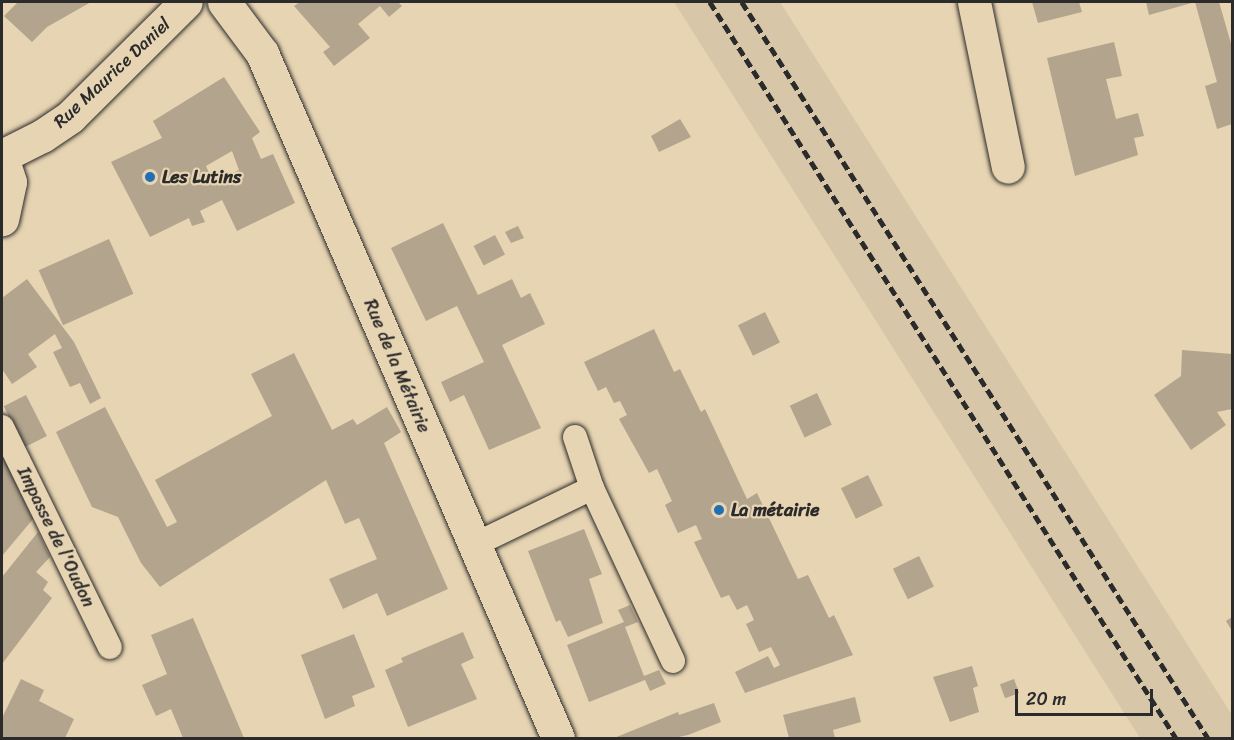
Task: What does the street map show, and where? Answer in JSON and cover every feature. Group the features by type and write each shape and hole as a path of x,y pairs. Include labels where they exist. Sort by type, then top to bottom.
{"street":[{"name":"Rue Maurice Daniel","path":"2,157 42,136 70,117 186,2"},
{"name":"Rue de la Métairie","path":"224,2 262,53 558,738"},
{"path":"974,2 1008,167"},
{"path":"2,157 10,194 2,219"}],"lane":[{"name":"Impasse de l'Oudon","path":"2,427 111,647"},
{"path":"575,437 592,488 674,661"},
{"path":"474,545 592,488"}],"shaded area":[{"path":"674,2 780,2 1232,715 1232,738 1140,738"}],"building":[{"path":"18,2 91,2 47,27 32,42 4,16"},
{"path":"300,2 398,2 402,6 389,17 380,6 358,24 370,38 334,66 323,52 330,47 294,6"},
{"path":"1032,2 1079,2 1082,12 1038,23"},
{"path":"1146,2 1195,2 1149,15"},
{"path":"1195,2 1219,2 1232,47 1232,124 1217,129 1205,86 1217,82"},
{"path":"1114,42 1122,76 1106,79 1116,119 1138,113 1144,136 1134,138 1138,155 1075,176 1047,58"},
{"path":"224,77 260,132 252,138 261,159 273,154 295,203 237,231 222,200 200,211 205,222 192,226 189,218 150,237 111,162 162,138 153,121","holes":["232,151 239,170 213,182 206,166"]},
{"path":"680,119 691,137 659,152 651,136"},
{"path":"443,223 478,295 512,279 521,298 530,293 545,324 502,345 541,428 489,450 464,395 450,402 441,382 484,362 457,306 426,321 391,248"},
{"path":"518,226 524,238 511,243 505,232"},
{"path":"495,235 505,255 484,265 474,246"},
{"path":"109,239 133,294 63,325 39,270"},
{"path":"27,279 74,342 101,398 90,404 80,383 70,387 53,352 62,348 55,334 28,354 37,367 12,384 2,369 2,298"},
{"path":"765,312 780,343 753,356 738,325"},
{"name":"La métairie","path":"654,329 674,372 680,369 701,412 705,409 747,499 757,493 798,579 808,575 829,618 834,615 853,655 745,693 735,672 768,656 774,668 780,665 771,647 759,652 746,624 754,620 747,605 737,610 729,595 721,598 694,542 702,539 696,525 678,533 665,505 672,501 657,469 649,473 619,419 627,415 620,401 614,403 606,387 598,391 584,362"},
{"path":"1182,350 1232,354 1232,409 1217,412 1226,425 1191,450 1154,395 1181,376"},
{"path":"294,353 332,430 353,419 357,425 387,407 401,432 384,443 448,589 387,616 377,593 343,609 329,579 377,559 359,518 345,524 326,480 160,587 141,563 118,517 92,507 56,432 105,407 167,527 177,522 155,480 272,416 251,374"},
{"path":"817,393 832,425 805,437 790,406"},
{"path":"26,395 47,436 25,447 4,406"},
{"path":"2,454 33,519 2,556"},
{"path":"868,475 883,506 856,519 841,488"},
{"path":"584,529 602,574 589,579 603,623 568,637 560,620 556,622 528,551"},
{"path":"38,532 50,557 36,572 48,582 43,590 52,598 2,664 2,577"},
{"path":"919,556 934,587 908,599 893,569"},
{"path":"630,605 638,622 625,627 644,676 659,670 666,684 650,691 645,680 589,702 567,645 624,622 618,610"},
{"path":"1232,617 1232,631 1226,621"},
{"path":"193,618 244,738 183,738 171,709 156,716 142,685 167,674 151,635"},
{"path":"463,632 474,658 461,664 477,699 408,727 385,670 403,662 401,658"},
{"path":"354,634 375,687 352,696 355,706 325,719 301,655"},
{"path":"972,666 978,686 973,688 979,712 950,722 933,677"},
{"path":"21,679 44,690 39,701 74,719 65,738 2,738 2,718"},
{"path":"1014,679 1019,693 1005,698 1000,684"},
{"path":"855,697 861,722 833,730 835,738 789,738 783,715"},
{"path":"714,703 721,722 688,735 674,738 614,738 678,712 679,715"}],"railway":[{"path":"710,2 1176,738"},
{"path":"742,2 1208,738"}],"place":[{"name":"Les Lutins","path":"150,177"},
{"name":"La métairie","path":"719,510"}]}
